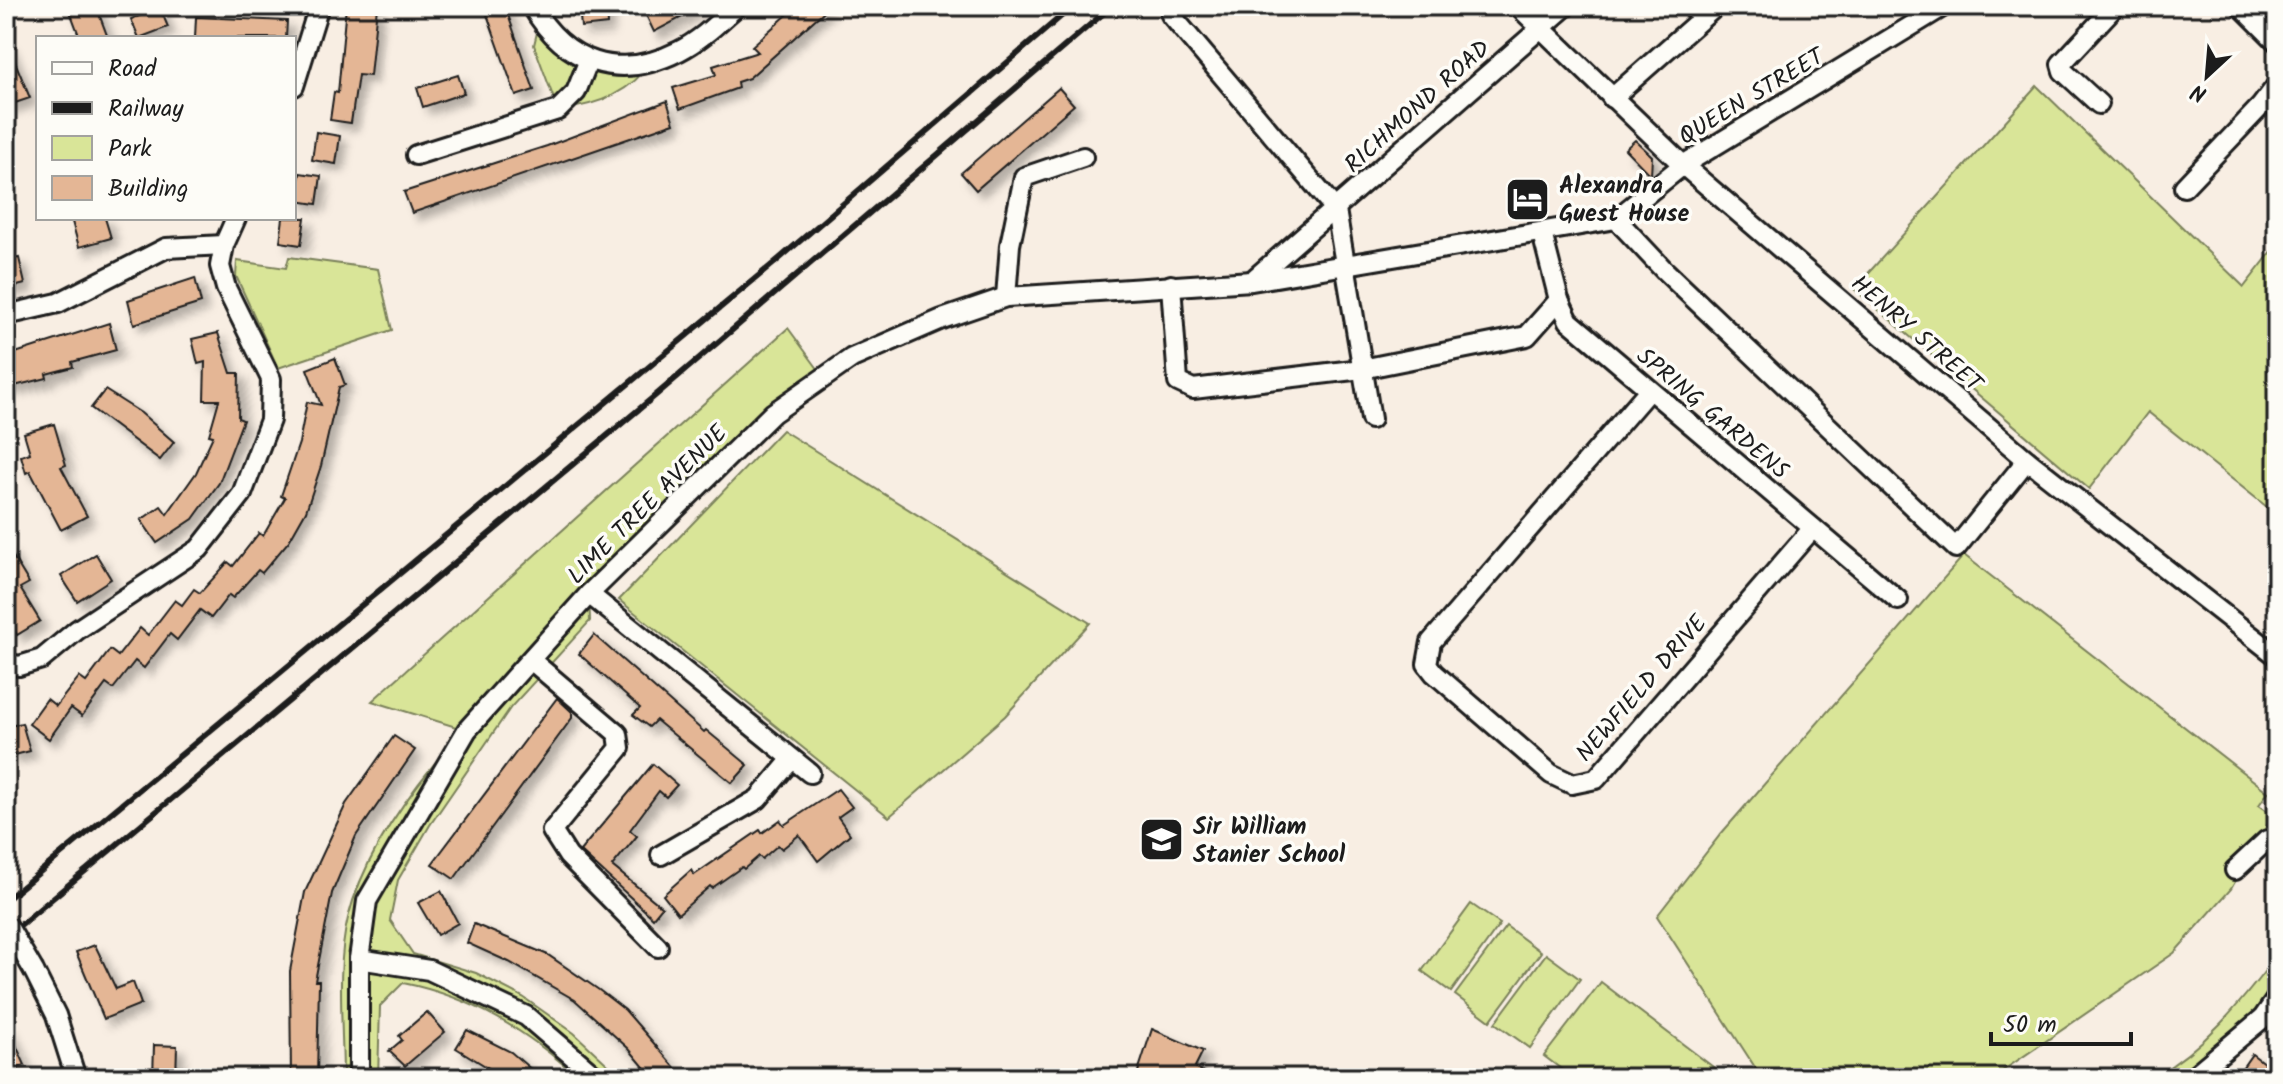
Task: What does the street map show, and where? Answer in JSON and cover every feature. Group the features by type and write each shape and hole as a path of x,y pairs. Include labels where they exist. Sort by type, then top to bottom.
{"street":[{"path":"296,79 319,6"},
{"path":"532,6 553,34 588,62 632,66 651,62 699,39 737,6"},
{"name":"HENRY STREET","path":"1518,6 1683,165 2027,460 2277,656"},
{"name":"RICHMOND ROAD","path":"1252,281 1566,6"},
{"path":"1612,98 1716,6"},
{"name":"QUEEN STREET","path":"1252,281 1616,219 1683,165 1944,6"},
{"path":"2099,104 2063,71 2061,64 2115,6"},
{"path":"2241,6 2277,42"},
{"path":"1171,15 1336,210 1371,419"},
{"path":"416,155 558,110 576,92 588,62"},
{"path":"2184,187 2277,85"},
{"path":"1006,297 1010,245 1024,177 1083,157"},
{"path":"1616,219 1664,270 1956,548 2027,460"},
{"path":"6,663 19,666 42,659 77,630 199,549 242,494 270,420 271,379 226,288 220,266 224,245 235,220"},
{"name":"SPRING GARDENS","path":"1542,233 1559,300 1569,321 1898,600"},
{"path":"6,315 58,303 166,248 224,245"},
{"name":"LIME TREE AVENUE","path":"359,1078 359,959 367,901 433,783 467,730 589,594 773,413 852,358 1006,297 1252,281"},
{"path":"1171,285 1178,382 1186,388 1362,369 1527,336 1559,300"},
{"name":"NEWFIELD DRIVE","path":"1648,391 1431,642 1427,664 1434,673 1551,774 1572,784 1596,779 1813,528"},
{"path":"589,594 810,773"},
{"path":"532,661 618,734 620,748 552,831 568,856 658,947"},
{"path":"661,855 758,799 792,759"},
{"path":"2235,870 2267,840 2277,848"},
{"path":"6,923 56,1015 76,1078"},
{"path":"359,959 429,970 526,1016 598,1078"},
{"path":"2191,1078 2270,1023 2277,998"}],"green space":[{"path":"540,20 588,62 651,62 622,90 598,101 558,110 534,45"},
{"path":"2037,86 2244,287 2277,245 2277,515 2148,412 2089,489 1854,289"},
{"path":"289,257 378,269 392,330 278,368 236,276 237,261 286,268"},
{"path":"788,328 824,377 589,594 590,621 511,707 430,825 398,880 390,920 413,954 476,973 523,997 574,1033 622,1078 579,1078 539,1045 498,1018 453,997 403,983 380,1006 378,1078 343,1078 342,956 354,897 372,856 395,817 435,763 444,766 466,730 372,701"},
{"path":"782,430 1090,623 1005,716 889,817 619,600"},
{"path":"1964,555 2268,792 2259,805 2273,815 2231,889 2174,953 1992,1078 1762,1078 1657,916 1720,835"},
{"path":"1471,904 1500,924 1451,992 1422,971"},
{"path":"1506,926 1541,952 1490,1021 1455,995"},
{"path":"1546,954 1580,979 1530,1048 1495,1023"},
{"path":"2277,955 2277,998 2191,1078 2152,1078 2205,1039 2236,1007"},
{"path":"1601,982 1721,1073 1718,1078 1573,1078 1544,1056"}],"building":[{"path":"68,6 96,6 107,36 79,36"},
{"path":"346,6 377,6 370,76 358,75 351,123 330,120 334,92 338,93"},
{"path":"484,6 505,6 534,90 516,96"},
{"path":"579,6 606,6 607,24 581,27"},
{"path":"653,6 703,6 654,32 644,11"},
{"path":"797,6 830,6 749,78 737,82 738,88 680,109 673,88 716,75 713,66 758,52 752,46"},
{"path":"160,8 168,27 138,36 131,19"},
{"path":"196,17 287,21 286,36 195,36"},
{"path":"6,40 30,98 6,106"},
{"path":"458,75 464,93 423,107 417,88"},
{"path":"1059,88 1074,105 976,190 961,173"},
{"path":"667,101 674,123 412,213 404,192 547,146"},
{"path":"316,132 340,136 336,164 312,160"},
{"path":"1635,140 1652,156 1651,176 1625,149"},
{"path":"300,173 321,176 317,204 296,201"},
{"path":"305,218 301,245 280,242 283,220"},
{"path":"72,220 106,220 111,238 79,247"},
{"path":"19,258 25,284 6,289 6,260"},
{"path":"195,278 201,303 134,324 128,300"},
{"path":"109,323 116,350 72,362 73,367 46,374 47,378 6,388 6,356"},
{"path":"218,333 231,373 239,373 238,418 243,420 219,483 193,519 157,543 141,520 161,506 167,514 196,473 213,436 209,435 219,400 204,400 205,362 198,364 192,339"},
{"path":"335,358 345,385 339,387 321,466 306,511 289,541 262,573 258,570 233,598 229,595 211,618 200,610 177,640 170,634 144,668 135,661 113,689 106,684 82,716 71,708 49,739 29,724 47,699 56,706 79,677 86,682 110,650 118,656 140,628 148,635 175,600 182,605 194,589 200,593 228,562 233,566 259,533 263,536 285,498 281,496 299,443 307,402 321,405 307,369"},
{"path":"105,390 141,413 174,442 160,460 91,408"},
{"path":"54,424 66,465 61,467 87,516 61,530 30,471 26,473 21,456 30,453 24,433"},
{"path":"6,545 29,583 20,588 40,621 17,635 6,616"},
{"path":"96,554 111,579 77,601 61,576"},
{"path":"594,635 704,732 706,730 748,765 732,783 656,720 649,727 633,715 640,708 579,654"},
{"path":"557,698 572,712 572,718 454,879 432,864"},
{"path":"22,723 30,751 11,756 6,727"},
{"path":"394,736 415,750 356,836 332,893 315,981 319,981 317,1078 291,1078 290,971 305,892 346,804"},
{"path":"653,764 677,785 666,797 659,791 630,830 637,836 612,866 662,907 653,918 580,851"},
{"path":"838,789 852,807 838,817 850,834 818,861 799,835 782,849 778,845 762,859 759,856 744,869 742,867 712,888 710,886 678,914 663,895 691,870 694,875 760,830 762,833 780,820 784,825"},
{"path":"441,891 458,923 437,935 418,903"},
{"path":"474,924 548,955 599,990 625,1010 684,1078 653,1078 629,1049 575,1000 509,962 467,943"},
{"path":"95,945 116,989 133,982 141,1004 104,1019 76,952"},
{"path":"427,1012 445,1032 405,1066 389,1051 402,1040 399,1036"},
{"path":"6,1023 25,1065 6,1074"},
{"path":"1152,1029 1203,1051 1195,1067 1213,1078 1136,1078"},
{"path":"467,1030 511,1052 541,1078 505,1078 456,1048"},
{"path":"154,1045 177,1046 176,1078 153,1078"},
{"path":"2252,1054 2277,1073 2277,1078 2249,1078 2240,1071"}],"railway":[{"path":"6,900 779,259 1073,6"},
{"path":"6,937 656,395 1112,6"}],"place":[{"name":"Alexandra Guest House","path":"1528,199"},
{"name":"Sir William Stanier School","path":"1162,840"}]}
